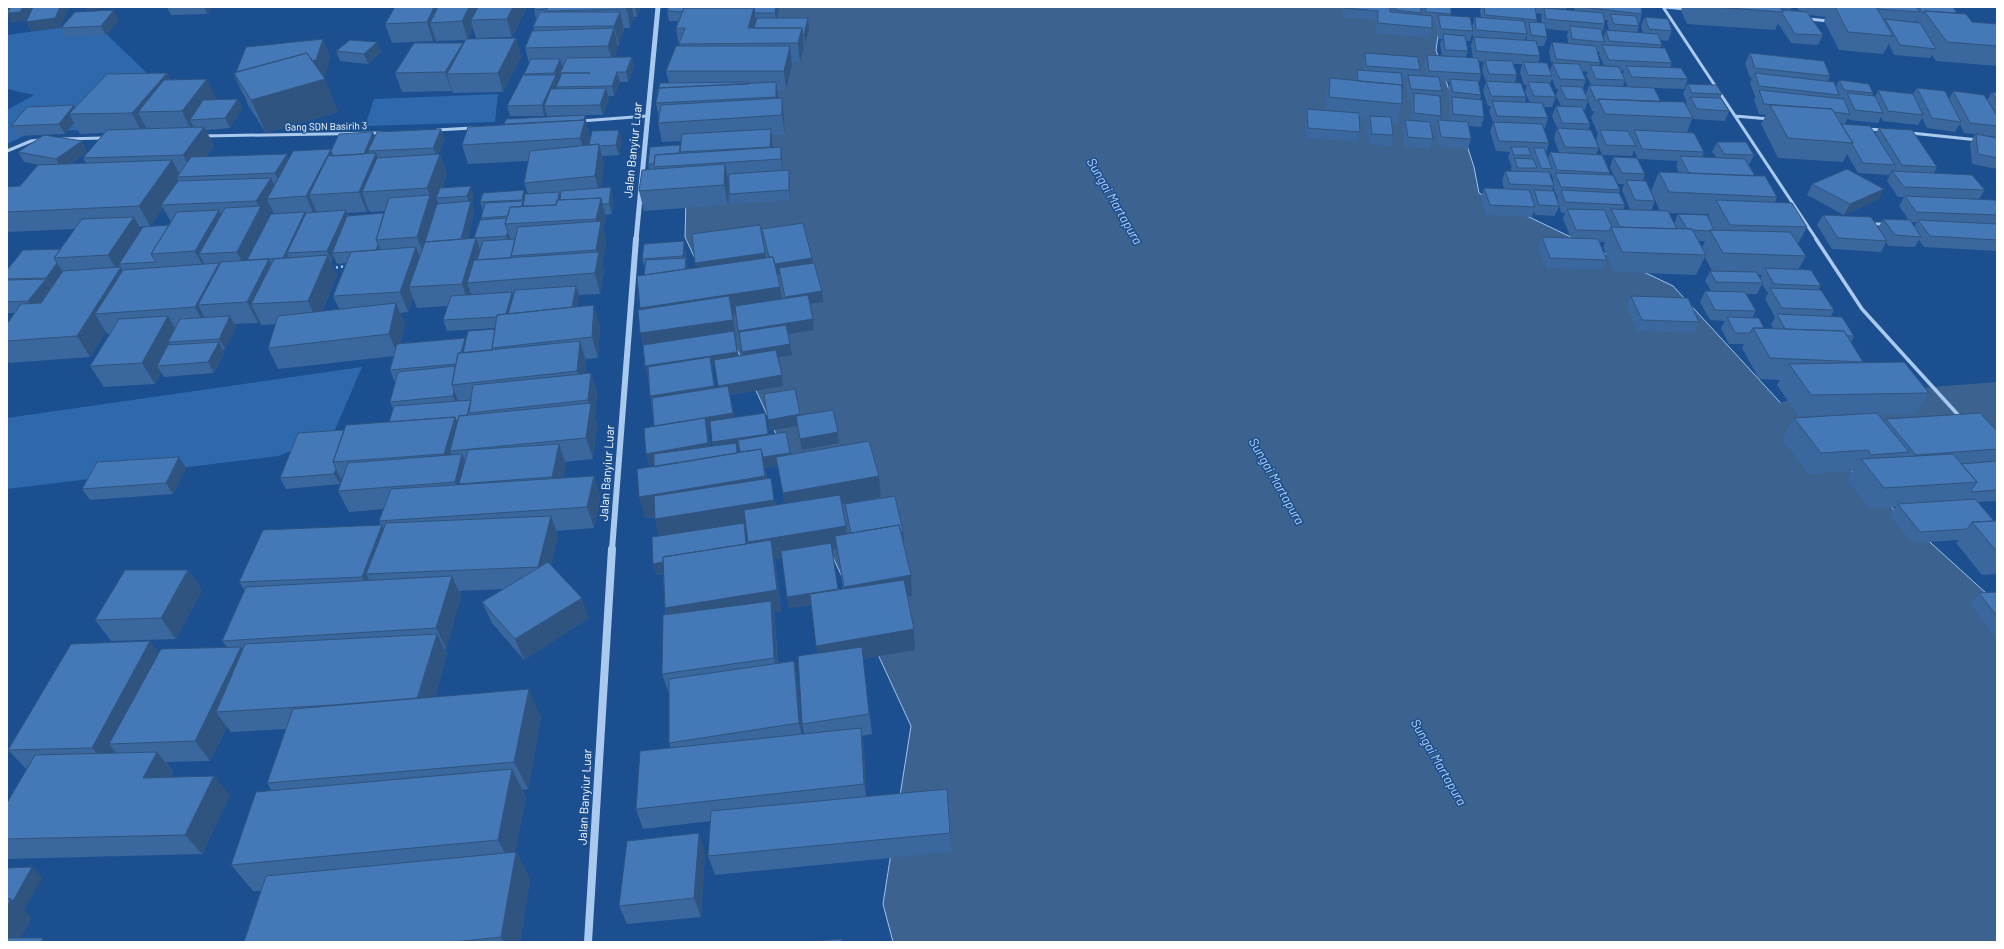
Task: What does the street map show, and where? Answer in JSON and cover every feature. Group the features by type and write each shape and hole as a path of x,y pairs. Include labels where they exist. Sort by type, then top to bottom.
{"street":[{"name":"Jalan Banyiur Luar","path":"588,942 603,672 640,185 658,7"},
{"path":"1664,7 1688,9"},
{"path":"1664,7 1862,309 1961,419"},
{"path":"1805,19 1836,21"},
{"path":"576,121 647,116"},
{"path":"1735,116 1775,120"},
{"path":"433,131 481,127"},
{"path":"1862,128 1886,131"},
{"name":"Gang SDN Basirih 3","path":"197,136 386,133"},
{"path":"1910,133 1981,140"},
{"path":"56,139 111,138"},
{"path":"7,151 31,141 43,140"},
{"path":"1874,224 1890,225"}],"path":[{"path":"325,268 349,266"}],"shaded area":[{"path":"95,23 149,75 81,130 32,132 7,144 7,110 34,95 7,89 7,35"},
{"path":"498,94 495,122 365,126 374,99"},
{"path":"362,367 334,432 279,456 7,489 7,418"}],"water":[{"name":"Sungai Martapura","path":"707,7 1442,7 1436,50 1474,167 1479,193 1673,286 1800,424 1997,603 1997,942 893,942 883,904 911,726 685,237 688,117"}],"building":[{"path":"11,7 23,7 20,12 7,13"},
{"path":"33,7 60,7 55,18 26,22"},
{"path":"395,7 434,7 427,22 385,24"},
{"path":"438,7 469,7 462,21 430,23"},
{"path":"478,7 513,7 507,19 471,20"},
{"path":"535,7 548,7 547,9 534,10"},
{"path":"548,7 627,7 627,9 546,11"},
{"path":"669,7 776,7 775,13 755,13 754,8 684,8 682,12 667,11"},
{"path":"1344,7 1390,7 1390,12 1432,16 1432,28 1378,23 1378,11"},
{"path":"1396,7 1421,7 1421,13 1396,10"},
{"path":"1425,7 1451,7 1451,14 1426,12"},
{"path":"1484,7 1535,7 1537,20 1485,15"},
{"path":"1581,7 1641,7 1642,14"},
{"path":"1714,7 1780,7 1783,12"},
{"path":"1835,7 1876,7 1893,36 1848,32"},
{"path":"1876,7 1916,7 1920,12 1877,9"},
{"path":"1919,7 1953,7 1957,13 1924,11 1923,14"},
{"path":"684,8 754,8 748,28 802,28 798,43 679,44 685,28 676,28"},
{"path":"1544,8 1603,13 1605,24 1546,19"},
{"path":"114,10 101,26 61,28 75,12"},
{"path":"1782,10 1807,12 1823,35 1795,34 1782,13"},
{"path":"1924,11 1966,14 1972,22 1997,24 1997,46 1947,42"},
{"path":"540,12 620,12 614,26 533,27"},
{"path":"1610,14 1636,16 1639,26 1614,24"},
{"path":"1438,15 1470,17 1473,31 1441,29"},
{"path":"1475,17 1524,21 1527,34 1476,30"},
{"path":"1645,17 1668,19 1672,31 1649,29"},
{"path":"757,18 808,18 803,35 802,28 754,28"},
{"path":"1885,19 1920,23 1936,49 1900,45"},
{"path":"1529,22 1545,23 1547,37 1531,35"},
{"path":"1570,26 1601,29 1604,42 1572,39"},
{"path":"614,28 608,46 525,48 532,31"},
{"path":"1606,30 1658,34 1662,45 1609,41"},
{"path":"1443,34 1465,36 1468,51 1445,50"},
{"path":"1474,37 1536,41 1540,56 1476,51"},
{"path":"516,38 498,73 447,74 466,39"},
{"path":"323,39 316,60 312,61 307,53 236,72 246,47"},
{"path":"350,40 377,42 364,54 336,51"},
{"path":"1552,42 1596,46 1600,63 1556,59"},
{"path":"414,43 463,43 445,72 395,73"},
{"path":"1602,45 1665,48 1672,63 1609,60"},
{"path":"676,46 790,46 784,71 666,71"},
{"path":"307,53 325,79 251,100 234,73"},
{"path":"1365,53 1418,57 1420,70 1366,66"},
{"path":"1750,53 1824,61 1830,76 1755,68"},
{"path":"1427,55 1478,58 1481,74 1429,71"},
{"path":"632,57 626,72 617,72 612,86 556,87 562,73 560,73 567,58"},
{"path":"531,59 560,59 554,73 524,74"},
{"path":"1485,60 1512,61 1517,75 1489,74"},
{"path":"1523,62 1547,63 1552,76 1528,75"},
{"path":"1552,63 1579,64 1586,80 1560,79"},
{"path":"1590,65 1619,67 1625,80 1596,79"},
{"path":"1626,66 1681,68 1688,79 1632,77"},
{"path":"1357,70 1401,73 1403,89 1402,85 1358,81"},
{"path":"167,73 132,113 69,114 107,74"},
{"path":"1755,73 1834,82 1839,95 1759,86"},
{"path":"523,75 556,75 542,105 507,106"},
{"path":"1408,75 1439,77 1442,91 1411,89"},
{"path":"1330,78 1402,85 1402,104 1329,97"},
{"path":"207,79 182,111 138,112 164,80"},
{"path":"1450,79 1478,81 1481,95 1453,92"},
{"path":"1839,80 1869,84 1873,93 1844,90"},
{"path":"1486,81 1521,83 1526,97 1491,96"},
{"path":"750,82 749,84 659,88 657,93 660,83"},
{"path":"776,82 776,97 656,103 659,88"},
{"path":"1528,82 1549,83 1556,97 1534,96"},
{"path":"1687,84 1717,85 1722,94 1692,93"},
{"path":"1589,85 1654,88 1661,102 1598,99 1596,101"},
{"path":"1560,86 1582,87 1588,100 1566,99"},
{"path":"606,88 600,105 544,106 551,89"},
{"path":"1917,88 1945,91 1961,122 1932,118"},
{"path":"1759,90 1844,99 1850,114 1834,112 1832,109 1764,104"},
{"path":"1878,90 1913,94 1923,115 1888,111"},
{"path":"1953,91 1984,95 1997,116 1997,126 1970,123"},
{"path":"1992,92 1997,93 1997,101"},
{"path":"1414,93 1440,96 1441,116 1414,113"},
{"path":"1847,93 1875,96 1883,113 1855,110"},
{"path":"1452,97 1482,100 1484,117 1453,114"},
{"path":"1690,97 1721,98 1729,111 1697,109"},
{"path":"782,98 782,115 658,123 661,105"},
{"path":"238,99 225,118 190,120 203,100"},
{"path":"1598,99 1684,102 1693,118 1605,114"},
{"path":"1492,101 1542,103 1548,118 1497,116"},
{"path":"74,105 59,124 11,126 27,107"},
{"path":"1770,105 1832,109 1853,143 1788,138"},
{"path":"1556,106 1582,107 1590,124 1562,123"},
{"path":"1307,109 1359,113 1360,132 1308,128"},
{"path":"585,115 584,120 504,124 506,119"},
{"path":"1370,116 1391,117 1393,135 1372,134"},
{"path":"585,120 580,138 462,145 468,127"},
{"path":"1405,120 1430,122 1433,139 1408,137"},
{"path":"1438,120 1468,122 1471,139 1441,137"},
{"path":"1493,122 1542,124 1549,143 1499,141"},
{"path":"1841,124 1870,126 1895,165 1863,163"},
{"path":"204,127 183,155 83,158 107,130"},
{"path":"1557,128 1591,130 1599,148 1565,147"},
{"path":"1879,128 1912,130 1937,167 1902,165"},
{"path":"441,129 433,148 368,151 377,132"},
{"path":"771,129 770,147 680,152 682,134"},
{"path":"619,130 616,145 589,145 592,131"},
{"path":"1600,130 1628,131 1636,146 1606,145"},
{"path":"1634,130 1694,133 1704,152 1642,149"},
{"path":"373,132 364,154 333,156 331,151 339,134"},
{"path":"1976,134 1997,138 1997,158 1978,154"},
{"path":"44,135 82,141 56,159 18,152"},
{"path":"1717,142 1746,142 1754,155 1724,154"},
{"path":"599,144 595,176 524,183 530,151"},
{"path":"680,145 679,153 655,155 654,164 648,164 650,147"},
{"path":"781,147 781,159 654,167 655,155"},
{"path":"1511,147 1528,147 1531,155 1514,155"},
{"path":"1534,148 1544,148 1552,169 1541,168"},
{"path":"331,149 306,196 267,199 293,151"},
{"path":"1550,152 1602,155 1610,173 1557,170"},
{"path":"376,153 359,192 309,195 328,156"},
{"path":"287,154 275,173 177,177 191,157"},
{"path":"440,154 427,188 362,192 377,158"},
{"path":"1680,156 1745,159 1755,176 1689,173"},
{"path":"1613,157 1637,158 1645,174 1622,173"},
{"path":"1514,158 1533,159 1537,168 1518,168"},
{"path":"172,160 139,206 7,212 7,187 20,186 38,165"},
{"path":"725,164 724,185 639,191 642,170"},
{"path":"1847,169 1884,189 1850,204 1812,184"},
{"path":"789,170 789,190 729,194 729,174"},
{"path":"1505,171 1549,172 1554,186 1510,184"},
{"path":"1892,171 1972,175 1985,190 1904,187"},
{"path":"1659,172 1765,176 1777,197 1669,192"},
{"path":"1555,173 1613,175 1620,190 1561,187"},
{"path":"271,178 256,201 161,205 178,181"},
{"path":"1626,180 1646,181 1655,201 1635,200"},
{"path":"471,186 467,196 436,198 440,188"},
{"path":"611,187 609,204 602,204 601,198 560,200 561,191"},
{"path":"1484,188 1529,190 1535,207 1490,205"},
{"path":"524,190 522,200 480,202 483,193"},
{"path":"1534,190 1554,191 1559,206 1539,205"},
{"path":"1561,190 1619,193 1625,205 1565,202"},
{"path":"559,192 556,205 523,206 525,194"},
{"path":"430,195 417,237 376,240 389,198"},
{"path":"1905,196 1995,200 1997,202 1997,215 1916,212"},
{"path":"601,198 596,219 505,224 510,207 556,205 557,200"},
{"path":"1716,200 1792,203 1807,227 1730,225"},
{"path":"471,201 461,239 425,242 437,204"},
{"path":"523,201 521,207 510,207 508,216 481,218 485,203"},
{"path":"261,206 237,252 199,254 225,208"},
{"path":"1567,209 1604,210 1612,227 1609,231 1576,230"},
{"path":"1611,209 1668,211 1677,229 1620,227"},
{"path":"219,210 195,251 151,254 177,212"},
{"path":"346,210 327,251 287,253 306,213"},
{"path":"305,212 283,258 247,260 271,214"},
{"path":"384,213 376,240 378,244 376,250 332,253 347,216"},
{"path":"1678,214 1707,215 1714,230 1687,229"},
{"path":"1823,215 1871,217 1887,241 1838,238"},
{"path":"134,217 108,255 54,258 82,219"},
{"path":"507,218 505,224 508,232 506,236 474,238 480,220"},
{"path":"1883,219 1910,220 1921,237 1895,235"},
{"path":"1918,220 1997,224 1997,240 1930,236"},
{"path":"601,221 596,250 511,256 518,227"},
{"path":"803,223 812,258 775,264 773,257 769,257 762,229"},
{"path":"169,225 151,254 156,262 119,264 143,227"},
{"path":"760,225 765,253 695,263 692,234"},
{"path":"1611,227 1692,229 1706,255 1622,252"},
{"path":"1710,230 1790,232 1806,256 1723,253"},
{"path":"1542,237 1598,239 1607,260 1550,258"},
{"path":"476,238 462,284 409,287 425,242"},
{"path":"515,239 511,258 477,260 483,241"},
{"path":"684,241 683,256 642,259 644,244"},
{"path":"416,247 400,292 333,296 351,252"},
{"path":"61,249 54,258 57,263 46,278 7,279 7,270 23,250"},
{"path":"599,252 595,273 467,283 474,260"},
{"path":"328,255 308,301 251,304 274,259"},
{"path":"773,257 780,287 640,308 637,276"},
{"path":"686,258 685,269 644,275 646,260"},
{"path":"269,259 247,302 198,305 221,262"},
{"path":"219,263 195,307 95,314 123,270"},
{"path":"814,263 822,291 785,297 779,268"},
{"path":"121,267 77,336 7,341 7,324 21,304 41,303 63,271"},
{"path":"1765,268 1811,270 1821,286 1774,284"},
{"path":"1710,271 1756,272 1763,283 1716,282"},
{"path":"46,279 28,301 7,302 7,280"},
{"path":"576,286 572,307 508,314 515,290"},
{"path":"1770,288 1821,290 1834,310 1782,308"},
{"path":"1705,291 1745,292 1756,311 1715,310"},
{"path":"512,292 506,314 497,315 497,317 443,320 451,296"},
{"path":"808,295 813,319 738,331 735,306"},
{"path":"729,296 733,320 640,333 638,310"},
{"path":"1631,296 1688,298 1699,322 1642,320"},
{"path":"396,303 389,334 268,348 278,316"},
{"path":"594,305 592,337 492,348 497,315"},
{"path":"1777,314 1842,317 1854,336 1847,336 1844,331 1785,329"},
{"path":"168,316 142,363 90,366 119,319"},
{"path":"230,316 219,339 168,342 180,319"},
{"path":"1727,317 1759,318 1764,328 1753,328 1750,333 1735,333"},
{"path":"786,325 790,344 742,352 739,332"},
{"path":"1753,328 1844,331 1863,362 1770,358"},
{"path":"495,329 493,350 463,353 468,331"},
{"path":"734,331 737,352 645,366 643,345"},
{"path":"465,338 461,353 458,353 456,364 390,370 397,344"},
{"path":"580,341 577,371 452,385 458,353"},
{"path":"219,342 208,362 157,366 168,345"},
{"path":"776,350 782,375 718,386 714,360"},
{"path":"710,357 714,386 650,396 648,367"},
{"path":"1904,362 1929,393 1811,395 1789,364"},
{"path":"455,366 452,385 454,390 453,396 390,402 398,372"},
{"path":"591,373 588,400 469,413 473,385"},
{"path":"728,386 733,413 654,426 652,398"},
{"path":"795,389 800,414 768,420 764,394"},
{"path":"471,400 467,415 459,416 457,423 455,417 389,422 394,406"},
{"path":"591,403 586,438 450,451 459,416"},
{"path":"833,410 838,432 800,439 796,416"},
{"path":"765,413 768,434 712,442 710,421"},
{"path":"1877,413 1909,452 1871,455 1868,450 1821,453 1794,418"},
{"path":"1980,413 1997,431 1997,449 1916,455 1886,419"},
{"path":"455,417 444,454 333,462 346,425"},
{"path":"705,418 708,443 646,454 644,428"},
{"path":"344,430 333,462 336,469 334,474 280,478 298,433"},
{"path":"786,432 790,453 763,457 761,449 740,452 738,440"},
{"path":"869,441 879,476 783,493 776,457"},
{"path":"736,443 737,453 654,467 654,454"},
{"path":"559,444 552,477 459,484 468,450"},
{"path":"761,449 765,476 639,497 637,469"},
{"path":"462,454 455,482 338,491 348,463"},
{"path":"1953,454 1977,482 1884,488 1861,459"},
{"path":"179,457 166,483 82,489 97,462"},
{"path":"1997,461 1997,490 1972,492 1971,490 1977,482 1961,464"},
{"path":"594,476 587,507 379,521 391,489"},
{"path":"771,478 774,500 655,519 654,496"},
{"path":"840,495 846,526 748,542 744,510"},
{"path":"895,496 903,532 901,532 899,525 851,533 845,504"},
{"path":"1975,499 1994,521 1972,522 1967,529 1920,532 1898,504"},
{"path":"551,516 538,567 366,574 386,523"},
{"path":"1997,521 1997,552 1972,522"},
{"path":"744,523 746,544 663,557 663,562 653,564 652,537"},
{"path":"382,525 362,577 239,582 263,530"},
{"path":"899,525 911,575 844,587 835,536"},
{"path":"771,540 777,590 665,608 663,557"},
{"path":"831,543 838,589 787,597 781,551"},
{"path":"548,562 582,598 515,639 482,602"},
{"path":"125,570 188,570 161,618 95,620"},
{"path":"452,576 436,628 222,641 246,587"},
{"path":"904,580 914,629 816,646 810,594"},
{"path":"1997,592 1997,616 1979,593"},
{"path":"771,601 774,658 662,674 663,615"},
{"path":"437,634 417,698 216,712 245,644"},
{"path":"150,641 92,748 8,750 71,644"},
{"path":"241,647 195,741 109,744 161,649"},
{"path":"862,647 869,714 802,724 798,656"},
{"path":"794,661 799,723 669,743 669,679"},
{"path":"529,689 514,762 267,783 293,709"},
{"path":"861,728 864,784 636,809 640,751"},
{"path":"157,752 143,778 214,776 185,835 7,839 7,803 35,755"},
{"path":"512,769 498,840 231,865 256,792"},
{"path":"947,789 950,833 708,856 711,811"},
{"path":"699,833 694,898 619,906 627,841"},
{"path":"516,852 501,937 454,942 244,942 266,876"},
{"path":"32,867 13,901 11,899 7,899 7,868"},
{"path":"7,899 11,899 7,907"},
{"path":"7,938 43,938 41,942 7,942"},
{"path":"841,939 842,942 810,942"}],"waterway":[{"path":"1767,435 1800,424 1997,408"}]}
